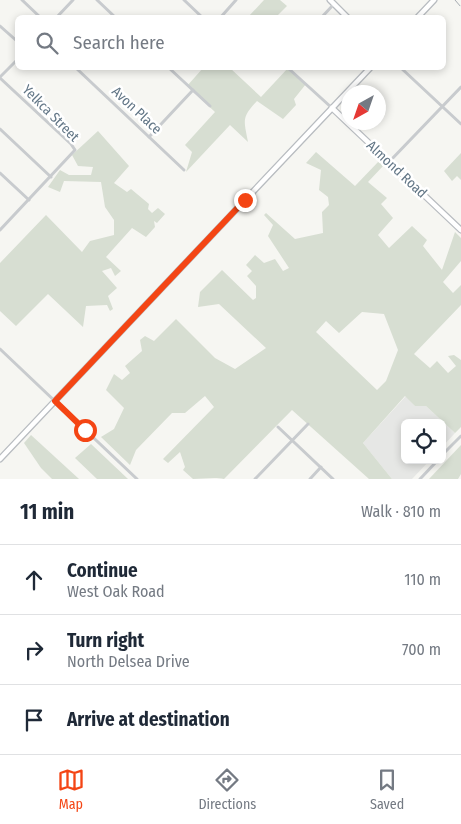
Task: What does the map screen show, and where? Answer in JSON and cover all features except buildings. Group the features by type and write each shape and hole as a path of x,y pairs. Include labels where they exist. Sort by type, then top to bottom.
{"main road":[{"path":"420,15 434,0"},
{"path":"332,2 345,15"},
{"path":"0,459 368,70"},
{"name":"Almond Road","path":"332,108 461,230"}],"street":[{"path":"22,0 38,15"},
{"path":"59,15 73,0"},
{"path":"97,0 113,15"},
{"path":"184,0 200,15"},
{"path":"223,15 236,0"},
{"path":"323,15 332,2"},
{"path":"0,26 15,39"},
{"path":"0,78 15,61"},
{"name":"Avon Place","path":"78,70 184,170"},
{"path":"171,70 210,106"},
{"path":"290,70 332,108"},
{"path":"403,70 461,124"},
{"name":"Yelkca Street","path":"0,78 73,147 73,153 51,176"},
{"path":"389,162 461,88"},
{"path":"149,137 193,90"},
{"path":"0,128 51,176 0,230"},
{"path":"0,172 29,200"},
{"path":"0,349 137,479"},
{"path":"255,479 308,424"},
{"path":"278,427 334,479"},
{"path":"446,451 461,436"},
{"path":"420,479 434,464"},
{"path":"310,479 321,467"}],"shaded area":[{"path":"264,0 280,0 287,6 278,15 250,15"},
{"path":"201,70 232,70 261,97 286,70 290,70 306,84 294,99 296,105 283,119 257,101 248,111 245,120 248,142 230,125 186,172 192,152 185,145 215,112 187,86"},
{"path":"98,131 129,166 114,183 127,192 131,189 149,204 148,209 152,213 158,208 165,214 157,223 154,221 155,227 146,237 132,228 106,257 121,271 115,276 111,268 102,271 117,288 108,296 113,309 110,311 107,305 86,306 83,327 48,294 16,326 0,311 0,263 46,215 82,252 90,241 114,235 114,220 105,207 101,182 64,181 60,192 48,187 60,170 69,175 91,175 93,167 78,166 72,155"},
{"path":"316,152 355,186 379,161 384,165 368,182 387,198 381,204 393,218 378,235 389,248 412,226 427,240 423,246 442,270 455,232 461,238 461,261 443,282 453,293 461,285 461,305 414,354 430,368 437,361 448,373 456,366 448,356 454,355 461,360 461,427 455,433 446,425 446,419 440,419 426,406 415,406 405,396 363,443 392,479 369,479 292,410 224,479 193,479 183,470 185,467 180,452 168,463 163,459 214,407 205,396 185,413 172,413 136,450 130,465 101,437 114,429 124,408 106,390 114,374 122,380 130,373 125,366 142,351 140,340 145,336 154,341 176,319 215,358 235,369 266,348 219,304 198,307 200,292 222,270 253,300 256,298 256,286 247,276 252,271 246,265 255,255 264,263 275,259 283,271 289,268 268,236 273,225 264,215 266,213 295,239 323,233 322,212 329,205 328,197 319,190 321,170 306,163","holes":["362,312 384,314 398,350 386,381 377,390 316,332 326,321 339,333"]},
{"path":"461,153 461,180 457,176 452,181 444,171"},
{"path":"406,396 415,406 426,406 440,419 401,419 401,464 426,464 412,479 392,479 363,443"},
{"path":"446,425 455,433 446,443"},
{"path":"31,435 79,479 52,479 41,468 24,443"},
{"path":"91,444 128,479 97,479 75,458"},
{"path":"461,445 461,474 458,479 429,479 443,464 446,464 446,461"}],"railway":[{"path":"455,0 461,7"}],"route":[{"path":"85,430 55,401 245,200"}]}
